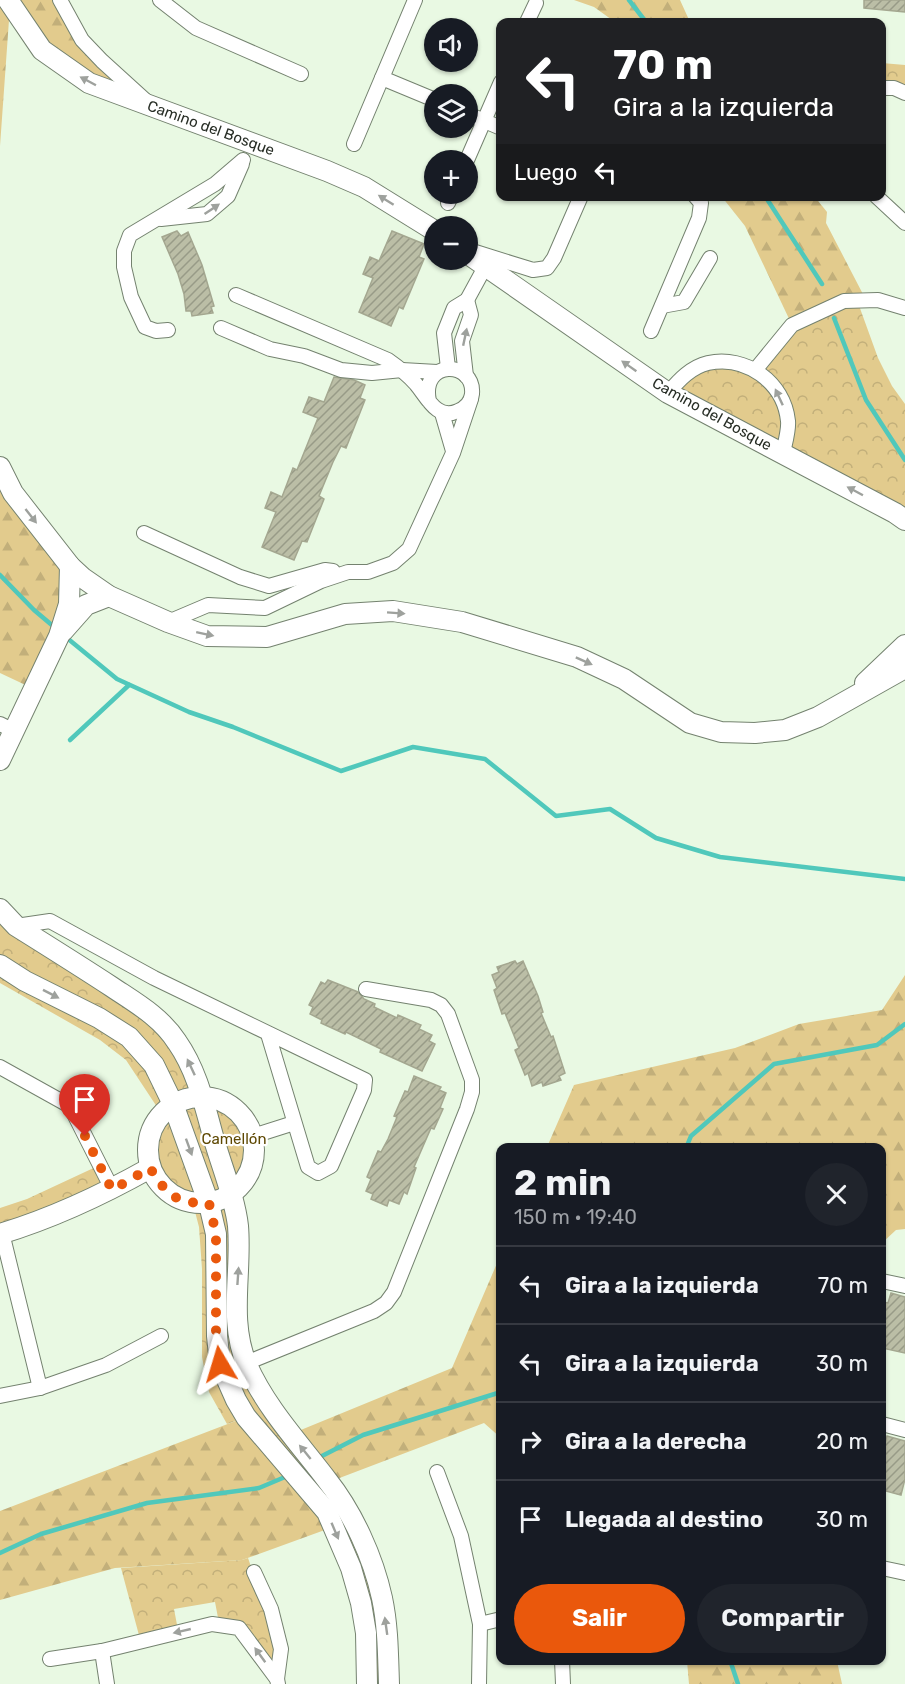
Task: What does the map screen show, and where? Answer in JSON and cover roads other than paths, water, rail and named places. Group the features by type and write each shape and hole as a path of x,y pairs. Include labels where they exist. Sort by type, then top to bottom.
{"street":[{"name":"Camino del Bosque","path":"8,0 42,50 88,82 152,106 248,152 364,187 424,224"},
{"path":"60,0 82,40 152,106"},
{"path":"159,0 196,28 301,74"},
{"path":"354,144 415,0"},
{"path":"529,18 536,3"},
{"path":"382,78 424,95"},
{"path":"886,88 894,88 905,93"},
{"path":"471,150 496,93"},
{"path":"478,118 496,126"},
{"path":"156,220 207,214 228,196 248,152"},
{"path":"168,330 156,331 145,327 131,297 124,267 124,251 130,235 215,184 248,152"},
{"path":"478,255 533,270 547,268 554,258 579,201"},
{"path":"651,332 699,218 699,201"},
{"path":"881,201 905,223"},
{"path":"662,306 684,302 710,258"},
{"name":"Camino del Bosque","path":"478,261 668,393 905,520"},
{"path":"429,401 426,390 429,380 442,370 444,333 454,308 467,300 485,267"},
{"path":"236,295 388,360 402,370 434,408 442,413 453,414 464,409 471,399"},
{"path":"466,376 462,341 471,315 467,300"},
{"path":"756,369 792,325 844,301 878,300 905,308"},
{"path":"144,533 240,577 269,586 325,570 368,572 393,564 409,549 453,453 471,399 471,383 458,370 402,370 372,373 341,370 304,356 270,349 221,328"},
{"path":"668,393 685,374 707,363 732,362 756,369 778,391 789,422 783,453"},
{"path":"442,413 453,453"},
{"path":"0,467 13,493 70,567 109,596 207,636 267,637 345,614 393,611 462,622 577,657 624,679 690,723 722,732 785,730 818,717 905,668"},
{"path":"59,636 69,604 70,567"},
{"path":"168,622 207,605 265,608 321,581 348,572"},
{"path":"0,760 7,727 59,636 86,606 109,596"},
{"path":"850,698 905,645"},
{"path":"0,909 16,926 157,1018 176,1040 188,1060 202,1096 238,1224 239,1262 236,1312 239,1340 246,1363 258,1389 329,1482 353,1521 371,1562 382,1598 387,1636 389,1684"},
{"path":"16,926 50,921 154,978 365,1080 364,1090 331,1166 318,1173 308,1167 268,1034"},
{"path":"0,965 25,981 99,1018 129,1037 154,1065 173,1104 209,1203 216,1234 216,1336 220,1364 246,1417 327,1512 351,1568 361,1603 366,1633 367,1684"},
{"path":"246,1363 386,1304 394,1292 467,1109 472,1092 472,1080 448,1014 441,1005 430,1000 366,989"},
{"path":"0,1067 70,1106 112,1190"},
{"path":"202,1096 228,1103 247,1122 255,1149 248,1175 230,1195 209,1203 185,1202 163,1189 150,1168 147,1144 155,1121 173,1104 202,1096"},
{"path":"253,1136 294,1123"},
{"path":"40,1388 1,1234 60,1213 112,1190 150,1168"},
{"path":"886,1282 905,1286"},
{"path":"0,1396 40,1388 106,1365 162,1336"},
{"path":"236,1400 258,1389"},
{"path":"886,1425 905,1430"},
{"path":"437,1472 461,1536 480,1624 479,1684"},
{"path":"886,1569 905,1573"},
{"path":"254,1572 270,1610 281,1649 278,1681"},
{"path":"480,1624 496,1620"},
{"path":"50,1659 102,1651 212,1623 239,1628 278,1681"},
{"path":"102,1651 107,1684"},
{"path":"562,1665 563,1684"}],"waterway":[{"path":"629,0 643,18"},
{"path":"768,201 822,284"},
{"path":"834,318 866,400 905,460"},
{"path":"0,575 53,626"},
{"path":"67,638 117,679 189,712 233,727 341,771 413,747 485,759 556,816 610,809 656,838 720,857 905,879"},
{"path":"70,740 129,685"},
{"path":"688,1143 691,1136 774,1064 877,1045 905,1024"},
{"path":"320,1457 363,1435 496,1394"},
{"path":"0,1553 41,1534 147,1503 259,1488 285,1477"},
{"path":"732,1665 738,1684"}],"park label":[{"name":"Camellón","path":"234,1139"}]}
